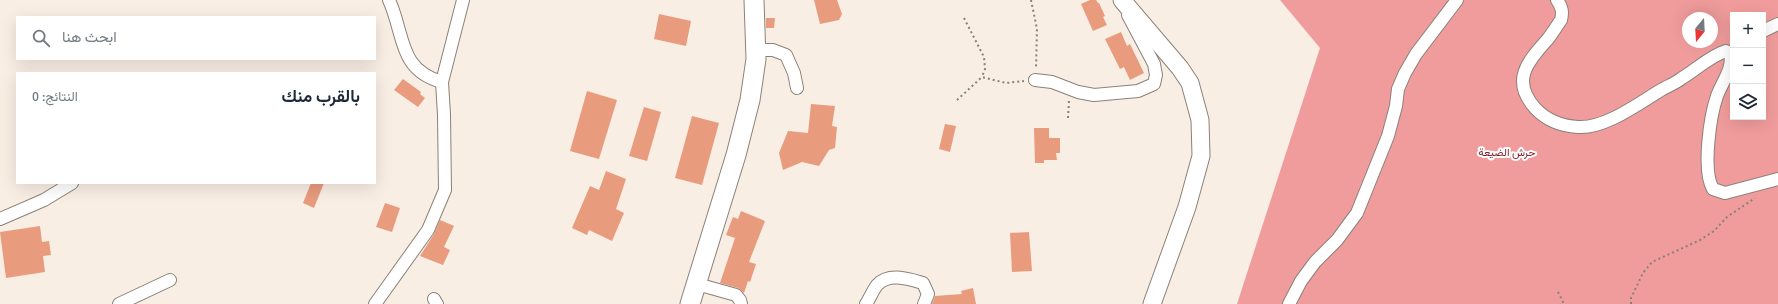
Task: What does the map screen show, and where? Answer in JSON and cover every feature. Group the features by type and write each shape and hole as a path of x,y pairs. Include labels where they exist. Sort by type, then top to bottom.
{"main road":[{"path":"690,304 736,155 750,100 756,50 754,0"}],"street":[{"path":"389,0 396,16 406,54 414,68 430,79 442,82"},
{"path":"375,304 428,230 445,190 442,82 463,0"},
{"path":"1035,80 1052,82 1072,90 1094,94 1138,91 1154,84 1156,75 1154,64 1121,0"},
{"path":"1121,0 1180,68 1190,83 1200,120 1201,156 1187,207 1152,304"},
{"path":"1289,304 1301,281 1315,262 1337,240 1357,213 1388,136 1396,106 1398,89 1405,74 1416,54 1457,0"},
{"path":"1562,2 1563,13 1561,20 1531,58 1525,68 1523,79 1524,90 1530,102 1542,115 1563,125 1580,128 1610,119 1645,101 1716,55 1726,51 1730,52"},
{"path":"1766,30 1778,24"},
{"path":"756,50 773,50 786,55 794,74 797,88"},
{"path":"1730,66 1717,96 1712,114 1708,168 1710,184 1713,189 1725,193 1778,179"},
{"path":"0,219 44,200 70,184"},
{"path":"866,304 878,284 888,278 903,277 923,283 928,294 924,304"},
{"path":"119,304 170,280"},
{"path":"697,284 736,295 741,304"}],"path":[{"path":"982,77 1006,83 1035,80 1037,29 1031,0"},
{"path":"957,100 982,77 985,69 984,57 964,18"},
{"path":"1068,118 1069,101 1072,90"},
{"path":"1631,304 1631,298 1643,274 1652,262 1700,240 1714,231 1727,217 1759,196"},
{"path":"1558,292 1564,304"}],"green space":[{"name":"حرش الضيعة","path":"1280,0 1778,0 1778,304 1237,304 1320,48"}],"building":[{"path":"814,0 837,0 842,14 839,20 820,24"},
{"path":"1090,0 1096,0 1099,3 1107,25 1093,31 1081,4"},
{"path":"659,14 691,21 686,46 654,39"},
{"path":"766,18 775,18 774,28 766,28"},
{"path":"1121,32 1127,46 1130,44 1144,73 1130,80 1124,67 1120,69 1105,39"},
{"path":"403,79 421,92 420,94 425,98 418,107 394,90"},
{"path":"587,91 617,100 599,159 570,151"},
{"path":"811,104 835,106 832,126 837,127 835,148 829,150 819,166 802,162 783,170 779,153 788,131 808,133"},
{"path":"644,107 661,112 647,161 629,156"},
{"path":"692,116 719,123 702,185 675,178"},
{"path":"945,124 956,126 950,152 939,149"},
{"path":"1034,128 1049,128 1049,138 1060,138 1060,153 1056,153 1057,160 1044,160 1044,163 1035,163"},
{"path":"606,171 626,179 616,209 624,213 612,241 589,230 587,235 572,228 590,186 599,190"},
{"path":"311,184 324,184 314,208 303,203"},
{"path":"385,203 400,208 392,232 376,227"},
{"path":"741,211 765,221 749,262 756,264 750,282 748,281 744,293 738,288 720,283 735,238 726,235 733,217 738,219"},
{"path":"440,220 454,226 444,247 450,250 443,265 420,256 434,234"},
{"path":"40,226 42,242 49,241 51,255 43,256 45,272 6,278 0,232"},
{"path":"1029,232 1032,271 1012,272 1010,233"},
{"path":"973,288 976,304 932,304 935,296 962,294 961,291"}]}
